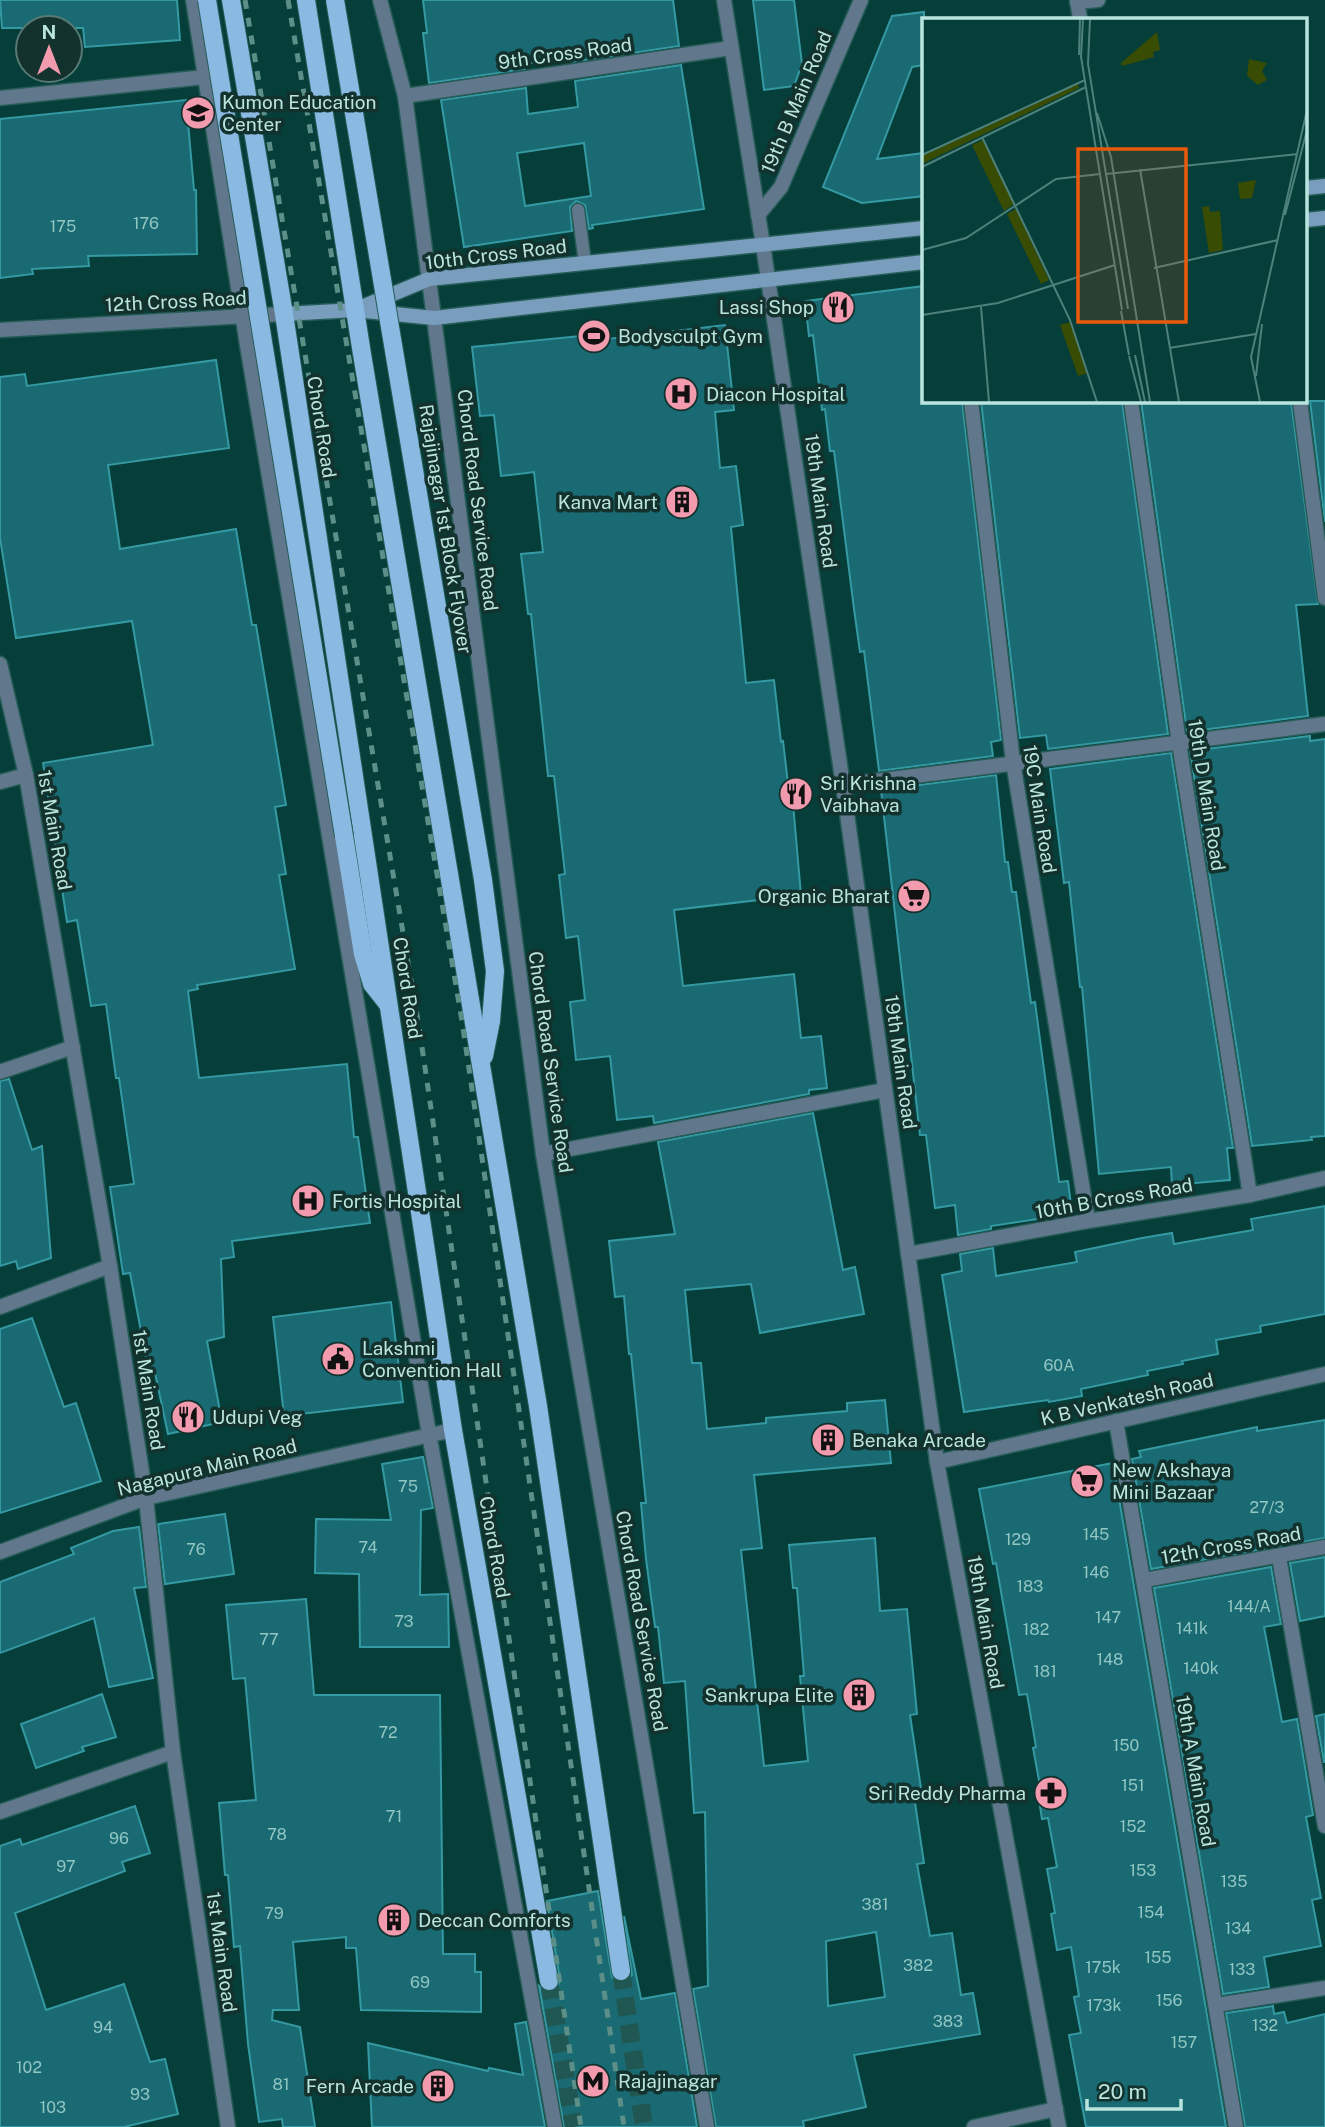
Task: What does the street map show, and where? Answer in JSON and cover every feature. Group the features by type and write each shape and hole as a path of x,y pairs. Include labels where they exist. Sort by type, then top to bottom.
{"main road":[{"path":"207,0 363,954 372,984 390,1006"},
{"name":"Chord Road","path":"231,0 284,314 453,1430 549,1981"},
{"path":"306,0 355,310 538,1406 621,1971"},
{"name":"Rajajinagar 1st Block Flyover","path":"335,0 495,971 491,1021 481,1066"},
{"name":"10th Cross Road","path":"355,310 429,279 922,228"},
{"path":"355,310 434,317 922,262"},
{"name":"12th Cross Road","path":"284,314 355,310"}],"street":[{"path":"193,0 242,316 429,1434 555,2127"},
{"name":"Chord Road Service Road","path":"380,0 405,96 543,1154 708,2127"},
{"name":"19th Main Road","path":"724,0 843,785 937,1462 1059,2127"},
{"name":"19th B Main Road","path":"758,215 781,187 861,0"},
{"path":"1077,1 1098,0"},
{"name":"9th Cross Road","path":"405,96 732,47"},
{"path":"0,98 205,77"},
{"name":"12th Cross Road","path":"0,330 284,314"},
{"name":"19C Main Road","path":"971,402 1013,762 1088,1221"},
{"name":"19th D Main Road","path":"1131,402 1179,743 1250,1195"},
{"path":"1300,402 1325,598"},
{"name":"1st Main Road","path":"0,664 26,775 110,1266 146,1498 173,1752 228,2127"},
{"path":"843,785 1325,724"},
{"path":"0,782 26,775"},
{"path":"0,1072 72,1047"},
{"path":"543,1154 885,1090"},
{"name":"10th B Cross Road","path":"908,1254 1250,1195 1325,1178"},
{"path":"0,1307 110,1266"},
{"name":"K B Venkatesh Road","path":"937,1462 1325,1374"},
{"name":"19th A Main Road","path":"1116,1421 1236,2127"},
{"name":"Nagapura Main Road","path":"0,1552 146,1498 453,1430"},
{"name":"12th Cross Road","path":"1144,1580 1325,1548"},
{"path":"1279,1557 1325,1826"},
{"path":"0,1812 173,1752"},
{"path":"1216,2005 1325,1988"},
{"path":"974,2127 1056,2109"}],"lane":[{"path":"578,210 585,263"}],"building":[{"path":"0,0 177,0 180,40 85,47 84,14 14,14 14,28 2,28"},
{"path":"423,0 673,0 679,46 572,62 571,58 525,64 525,69 429,83 423,33 427,33"},
{"path":"753,0 794,0 802,64 794,86 764,90"},
{"path":"924,12 922,65 912,67 877,159 922,153 922,196 862,203 823,187 892,16"},
{"path":"681,65 704,209 592,225 593,228 589,229 585,205 576,201 570,207 572,231 464,247 441,100 526,88 528,114 578,107 575,81","holes":["584,143 591,196 525,206 517,153"]},
{"path":"186,100 196,190 197,254 88,256 89,266 32,269 33,274 0,278 0,119"},
{"path":"922,286 922,402 962,402 1001,740 991,742 993,756 879,771 864,651 860,652 834,451 830,451 825,409 822,410 813,335 809,336 805,301"},
{"path":"725,325 734,410 715,412 720,468 736,466 743,525 731,527 746,683 774,680 789,792 792,792 801,895 674,910 683,986 794,974 801,1038 821,1036 827,1088 809,1090 809,1094 654,1123 653,1116 617,1120 610,1056 576,1060 570,1002 585,1000 578,936 566,938 559,875 565,874 554,776 548,776 531,614 528,614 521,554 543,552 534,472 501,476 494,415 480,416 472,347 590,335 591,341"},
{"path":"216,360 229,448 108,465 120,549 236,529 252,625 256,625 286,805 275,807 286,874 279,875 295,969 197,985 198,989 188,991 199,1078 347,1064 354,1137 358,1137 370,1223 232,1241 234,1257 221,1259 224,1337 207,1341 222,1422 168,1434 155,1373 149,1374 130,1273 123,1274 110,1187 134,1184 106,1004 91,1006 77,920 67,922 43,763 153,745 132,621 16,638 0,538 0,377 25,374 27,386"},
{"path":"1310,401 1325,401 1325,522"},
{"path":"981,402 1122,402 1168,734 1048,749 1046,735 1020,738"},
{"path":"1141,402 1291,402 1318,604 1296,605 1308,716 1187,732"},
{"path":"1310,736 1310,741 1325,739 1325,1136 1311,1137 1312,1140 1252,1146 1190,751"},
{"path":"1171,753 1233,1148 1227,1148 1230,1180 1172,1185 1171,1167 1099,1174 1082,987 1069,882 1064,883 1050,769"},
{"path":"996,775 1005,862 1008,862 1012,892 1016,892 1031,1003 1035,1002 1059,1182 1068,1181 1072,1214 991,1226 991,1229 958,1235 955,1205 935,1208 926,1135 920,1135 881,790"},
{"path":"9,1079 32,1150 42,1146 51,1258 18,1269 16,1261 0,1266 0,1081"},
{"path":"813,1113 843,1270 855,1267 864,1314 760,1333 751,1284 685,1290 692,1363 701,1363 707,1429 766,1423 766,1418 847,1411 847,1403 885,1400 891,1463 754,1475 762,1548 741,1550 764,1766 808,1761 800,1676 804,1676 797,1588 793,1588 789,1545 875,1538 880,1611 907,1609 917,1714 910,1715 922,1795 914,1796 924,1863 917,1864 930,1936 952,1933 961,1995 973,1993 980,2034 854,2055 866,2107 803,2121 804,2127 716,2127 693,1989 708,1986 705,1812 694,1813 685,1681 664,1683 658,1627 655,1627 646,1559 641,1503 646,1503 624,1296 615,1297 609,1241 675,1234 658,1142","holes":["876,1932 885,1997 828,2006 826,1941"]},
{"path":"1325,1206 1325,1314 1260,1326 1261,1332 1216,1340 1218,1354 1147,1371 1148,1375 1081,1389 1082,1396 964,1412 942,1275 962,1271 960,1254 993,1248 996,1276 1077,1262 1075,1252 1142,1238 1172,1233 1174,1244 1253,1230 1251,1219"},
{"name":"Lakshmi Convention Hall","path":"391,1302 403,1402 284,1416 273,1317"},
{"path":"32,1318 64,1407 76,1403 101,1481 0,1513 0,1329"},
{"path":"1325,1420 1325,1538 1151,1569 1132,1459 1141,1457 1139,1451 1257,1427 1257,1431"},
{"path":"423,1457 433,1508 421,1510 420,1595 448,1594 449,1647 360,1647 359,1574 315,1573 316,1519 391,1520 382,1464"},
{"path":"1113,1463 1226,2127 1086,2127 1069,2035 1081,2033 1074,1997 1079,1996 1071,1947 1057,1950 1051,1914 1055,1913 1047,1869 1057,1867 1048,1818 1042,1819 1037,1787 1040,1786 1033,1748 1036,1747 1027,1694 1019,1695 996,1563 993,1564 979,1489"},
{"path":"225,1514 234,1574 165,1584 158,1524"},
{"path":"139,1527 146,1587 134,1588 153,1678 109,1687 94,1618 0,1653 0,1582 74,1554 71,1548 113,1531"},
{"path":"1325,1557 1325,1616 1300,1621 1290,1563"},
{"path":"1271,1567 1281,1624 1264,1627 1282,1722 1297,1719 1313,1815 1306,1817 1321,1898 1312,1900 1321,1946 1264,1957 1269,1987 1223,1994 1154,1588"},
{"path":"306,1599 314,1695 440,1695 443,1954 475,1954 475,1972 481,1972 481,2012 361,2010 356,1948 346,1948 346,1937 293,1942 299,2010 273,2010 272,2020 300,2027 315,2127 283,2127 282,2119 259,2122 248,2044 240,1946 234,1947 228,1875 225,1875 219,1803 256,1800 245,1678 233,1679 226,1605"},
{"path":"102,1694 116,1737 82,1747 84,1751 36,1768 21,1724"},
{"path":"1325,1714 1325,1762 1324,1762 1316,1716"},
{"path":"135,1806 150,1853 122,1862 125,1871 15,1913 46,2010 124,1984 150,2062 165,2059 178,2114 124,2127 0,2127 0,1846 20,1839 22,1845"},
{"path":"598,1891 612,1977 623,1982 632,1975 624,1916 641,1999 675,1993 697,2127 564,2127 539,1986 544,1991 552,1992 557,1989 560,1980 547,1901"},
{"path":"1273,2006 1274,2014 1284,2012 1287,2023 1325,2014 1325,2127 1245,2127 1226,2013"},
{"path":"526,2022 545,2127 372,2127 368,2043 488,2071 489,2068 523,2075 515,2024"}],"tunnel":[{"path":"621,1971 644,2127"},
{"path":"549,1981 574,2127"}],"railway":[{"path":"245,0 419,1027 581,2127"},
{"path":"288,0 462,1021 624,2127"}],"place":[{"name":"Kumon Education Center","path":"198,113"},
{"name":"Lassi Shop","path":"838,307"},
{"name":"Bodysculpt Gym","path":"594,336"},
{"name":"Diacon Hospital","path":"681,394"},
{"name":"Kanva Mart","path":"682,502"},
{"name":"Sri Krishna Vaibhava","path":"796,794"},
{"name":"Organic Bharat","path":"914,896"},
{"name":"Fortis Hospital","path":"308,1201"},
{"name":"Lakshmi Convention Hall","path":"338,1359"},
{"name":"Udupi Veg","path":"188,1417"},
{"name":"Benaka Arcade","path":"828,1440"},
{"name":"New Akshaya Mini Bazaar","path":"1087,1481"},
{"name":"Sankrupa Elite","path":"859,1695"},
{"name":"Sri Reddy Pharma","path":"1051,1793"},
{"name":"Deccan Comforts","path":"394,1920"},
{"name":"Rajajinagar","path":"593,2081"},
{"name":"Fern Arcade","path":"438,2086"}]}
